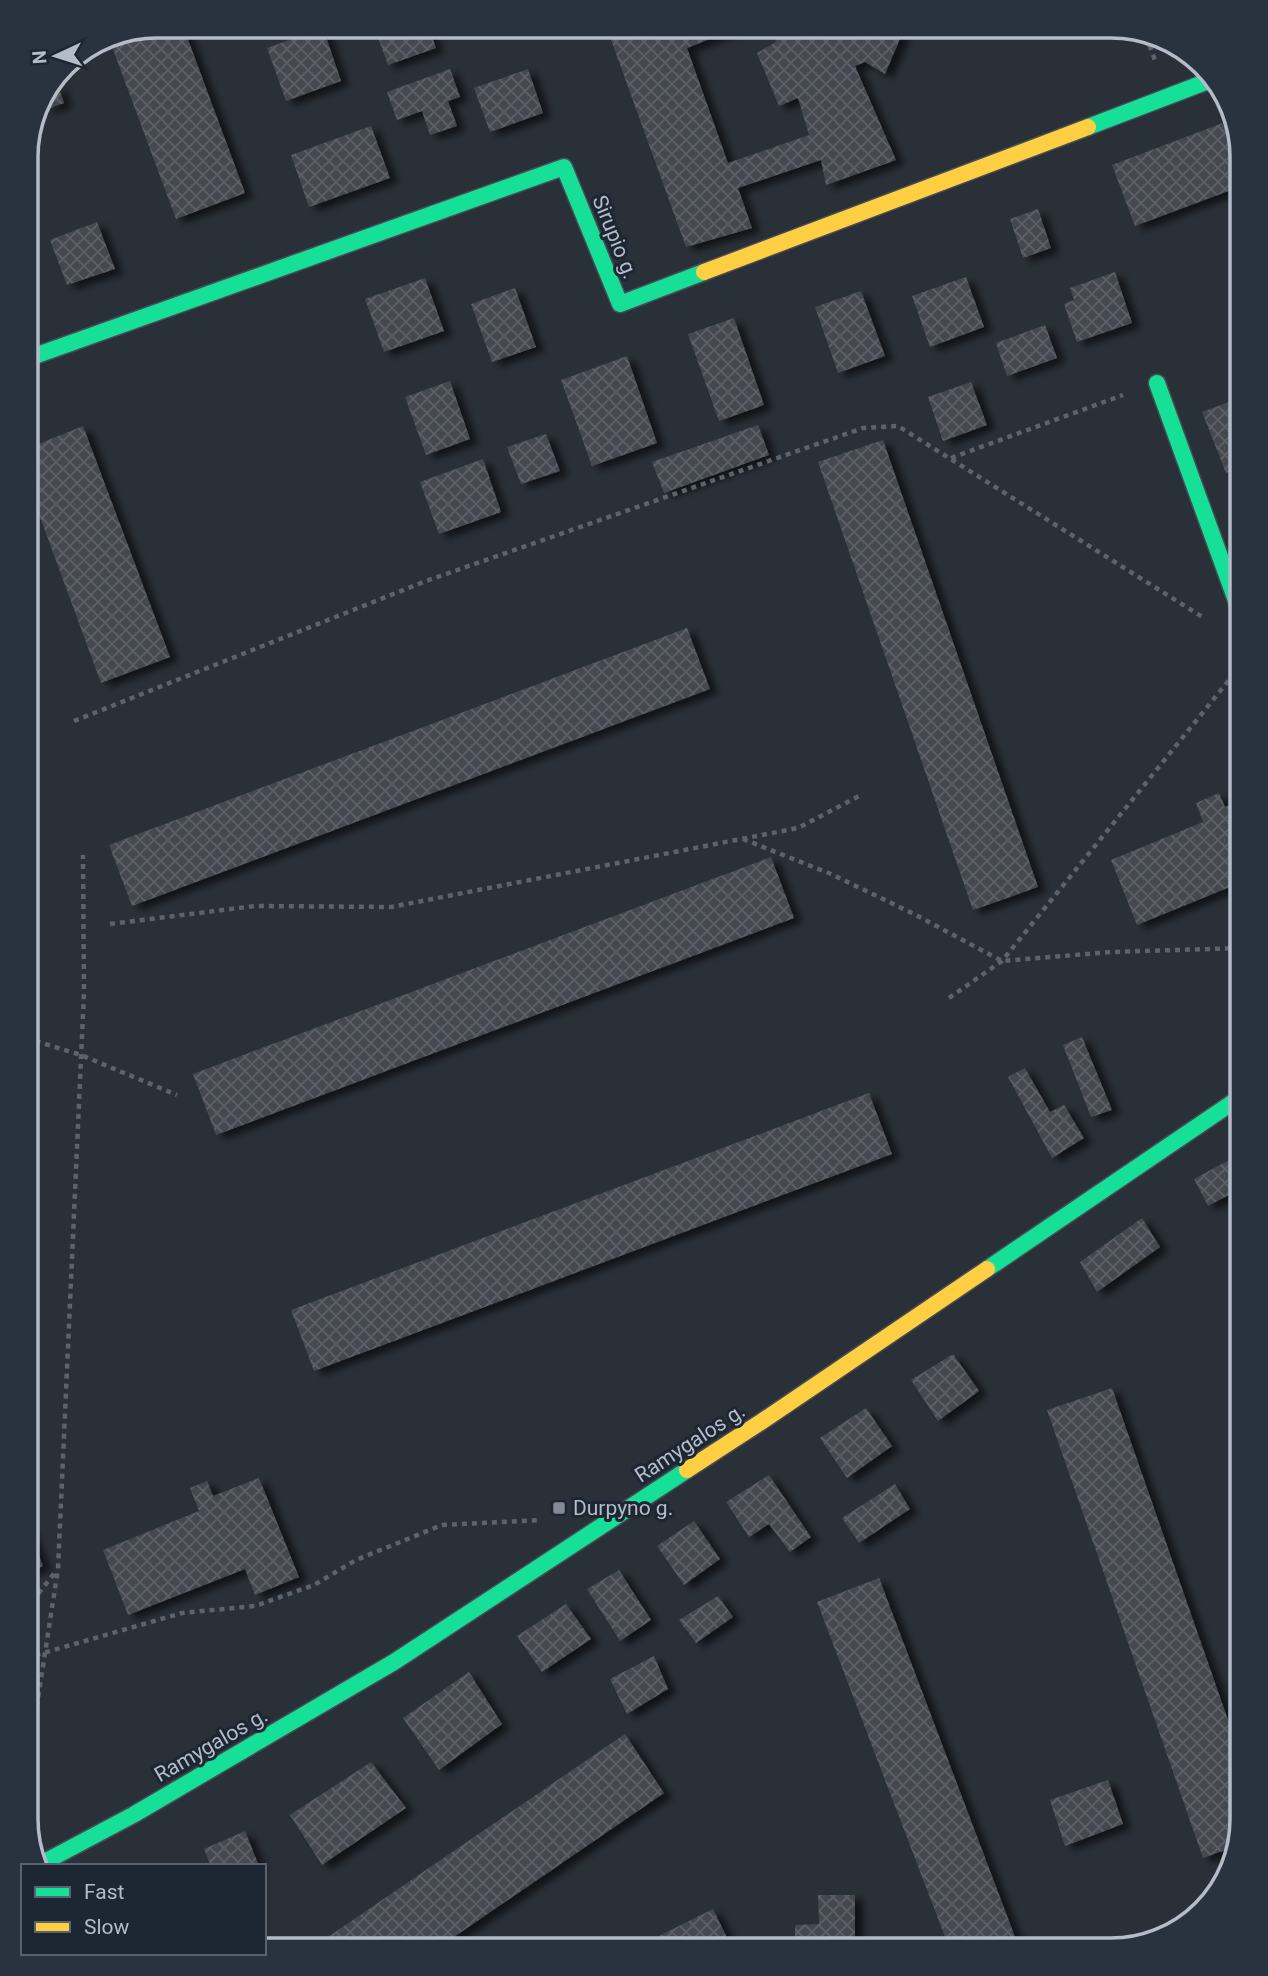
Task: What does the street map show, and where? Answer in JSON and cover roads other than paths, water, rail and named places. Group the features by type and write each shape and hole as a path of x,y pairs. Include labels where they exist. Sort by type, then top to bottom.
{"street":[{"name":"Sirupio g.","path":"39,354 564,167 620,304 1203,83"},
{"path":"1157,383 1230,584"},
{"name":"Ramygalos g.","path":"47,1861 133,1815 394,1662 761,1422 1230,1104"}],"place":[{"name":"Durpyno g.","path":"559,1508"}]}
